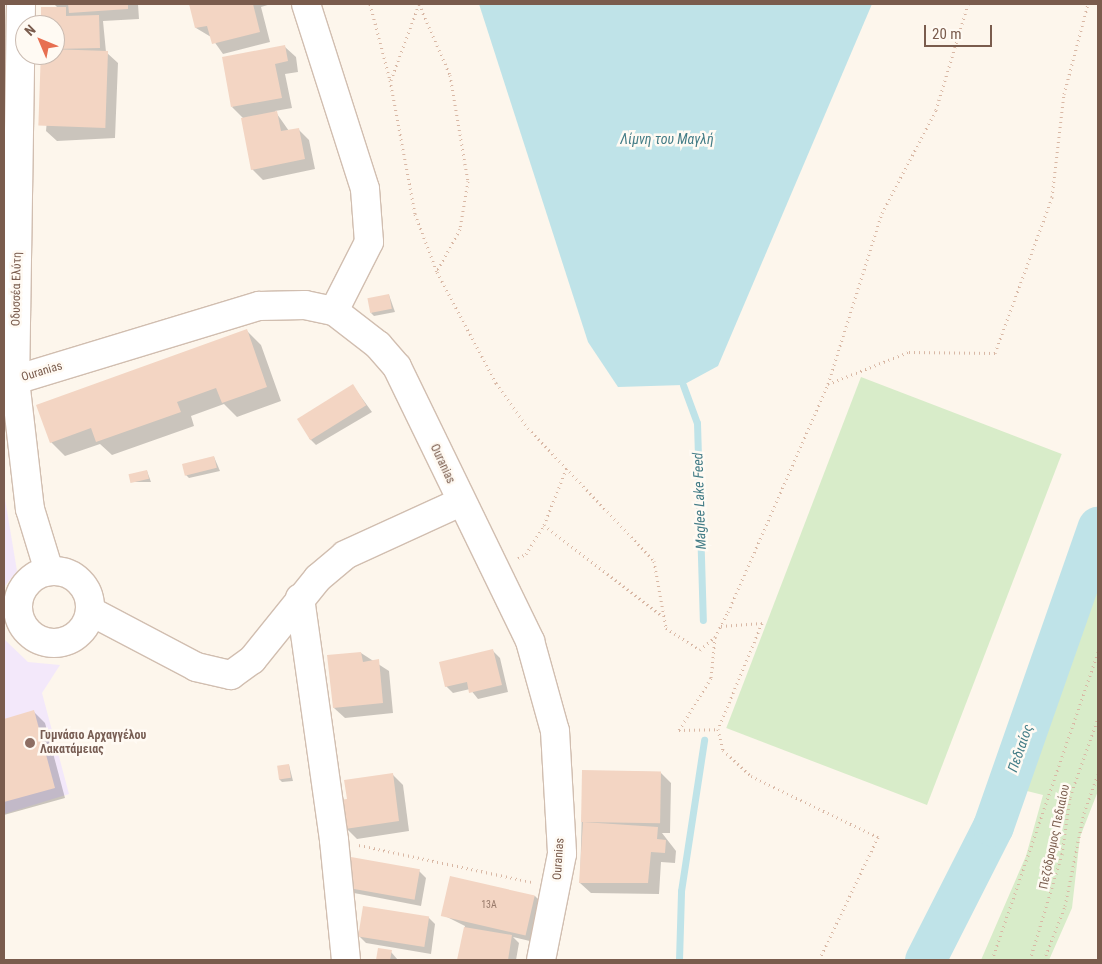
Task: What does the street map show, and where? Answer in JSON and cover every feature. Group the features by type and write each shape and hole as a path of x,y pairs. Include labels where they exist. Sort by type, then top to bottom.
{"street":[{"name":"Οδυσσέα Ελύτη","path":"21,4 12,151 15,380 30,509 49,571"},
{"path":"306,4 365,189 369,242 334,311"},
{"name":"Ouranias","path":"15,380 260,306 305,305 334,311 358,326 397,367 461,502 498,570 530,641 555,731 561,828 557,888 542,960"},
{"path":"90,611 196,668 231,675 252,660 300,598 345,555 461,502"},
{"path":"49,571 62,572 84,586 90,611 86,625 62,643 48,643 24,628 18,614 21,593 35,576 49,571"},
{"path":"300,598 334,840 346,960"}],"path":[{"path":"370,4 390,80 415,214 436,272 496,383 528,428 654,560 661,616 666,628 700,650 715,637 721,626 828,384 882,213 936,110 968,4"},
{"path":"390,80 419,4"},
{"path":"419,4 450,75 468,181 460,229 436,272"},
{"path":"828,384 909,352 995,353 1052,197 1064,94 1088,4"},
{"path":"498,570 526,554 544,525 567,467"},
{"path":"544,525 661,616"},
{"path":"721,626 762,623 718,729 723,750 751,776 878,838 818,960"},
{"path":"715,637 710,678 679,730 718,729"},
{"path":"992,960 1098,652"},
{"name":"Πεζόδρομος Πεδιαίου","path":"1030,960 1059,864 1070,798 1098,718"},
{"path":"1044,960 1065,906 1084,812 1098,774"},
{"path":"334,840 557,888"}],"shaded area":[{"path":"4,493 17,571 4,587"},
{"name":"Γυμνάσιο Αρχαγγέλου Λακατάμειας","path":"4,639 28,662 60,665 42,693 69,794 4,814"}],"green space":[{"path":"861,377 1062,454 927,805 726,728"},
{"path":"1098,566 1098,791 1080,837 1072,908 1049,960 981,960 1026,856 1043,795 1023,790"}],"water":[{"name":"Λίμνη του Μαγλή","path":"479,4 872,4 718,366 683,385 618,387 588,342"}],"building":[{"path":"68,4 128,4 128,9 69,13"},
{"path":"189,4 253,4 260,32 212,44 207,26 195,28"},
{"path":"41,7 66,7 66,16 99,15 100,48 65,49 65,15 41,15"},
{"path":"285,45 288,61 275,64 282,98 231,107 222,57"},
{"path":"65,49 108,51 105,128 38,126 40,65 65,65"},
{"path":"277,111 281,131 299,128 305,159 251,170 241,118"},
{"path":"389,294 392,309 370,313 367,298"},
{"path":"247,329 267,387 222,403 216,388 177,402 181,412 96,442 91,428 50,443 36,405"},
{"path":"353,384 366,405 310,440 297,419"},
{"path":"214,456 217,468 185,476 182,464"},
{"path":"147,470 149,479 131,483 128,474"},
{"path":"493,649 502,685 469,693 467,682 445,687 439,662"},
{"path":"361,652 363,662 379,659 383,703 333,708 327,655"},
{"path":"34,710 55,788 4,802 4,719"},
{"path":"289,764 291,778 279,780 277,766"},
{"path":"582,770 661,771 660,823 581,822"},
{"path":"393,773 399,821 345,829 340,800 347,799 344,780"},
{"path":"583,822 658,827 657,839 666,840 665,853 651,852 648,883 579,883"},
{"path":"351,857 420,869 415,900 346,888"},
{"path":"450,876 535,896 526,936 441,916"},
{"path":"363,906 429,916 424,947 358,937"},
{"path":"464,927 512,935 508,960 457,960"},
{"path":"378,948 392,950 390,960 376,960"}],"waterway":[{"name":"Maglee Lake Feed","path":"683,385 697,423 703,620"},
{"name":"Πεδιαίος","path":"925,960 993,826 1098,527"},
{"name":"Maglee Lake Feed","path":"679,960 681,891 704,740"}],"place":[{"name":"Γυμνάσιο Αρχαγγέλου Λακατάμειας","path":"30,743"}]}
